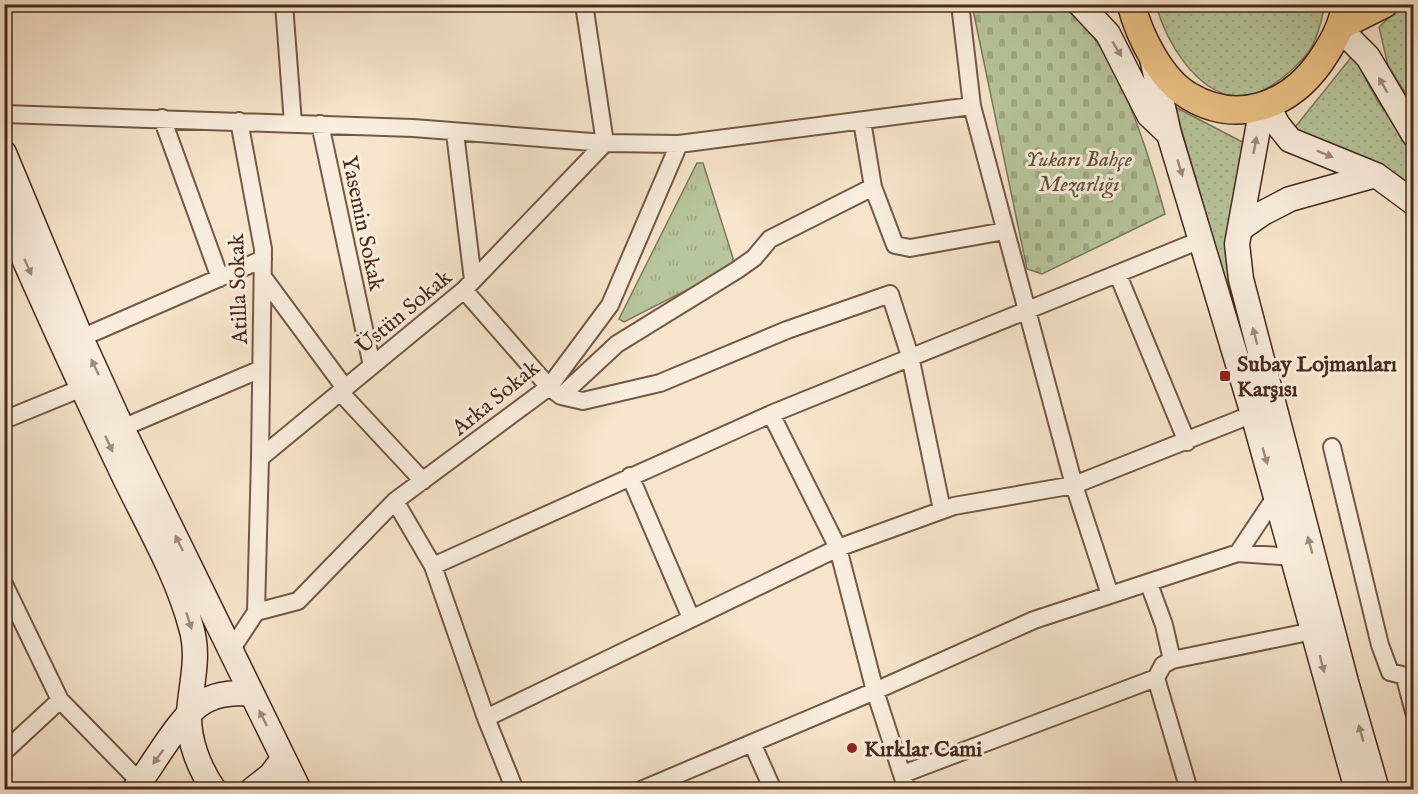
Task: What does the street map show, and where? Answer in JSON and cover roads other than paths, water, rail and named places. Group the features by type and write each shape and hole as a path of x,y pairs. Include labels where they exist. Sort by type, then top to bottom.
{"main road":[{"path":"1080,4 1108,34 1149,115 1170,134"},
{"path":"1127,7 1170,81 1188,96 1215,107 1253,110 1281,99 1312,72 1343,20 1384,4"},
{"path":"1343,20 1368,57 1413,135"},
{"path":"1150,50 1170,134 1253,414 1356,789"},
{"path":"1264,106 1290,140 1376,175 1413,203"},
{"path":"1264,106 1237,244 1241,279 1346,682 1377,789"},
{"path":"4,153 81,338 122,428 298,789"},
{"path":"1240,229 1263,213 1290,200 1376,175"},
{"path":"4,213 82,388 177,588 191,627 196,669 189,713 191,736 198,759 214,789"},
{"path":"137,786 189,713 204,701 222,695 251,693"},
{"path":"252,789 271,774 283,759"}],"street":[{"path":"284,4 293,123"},
{"path":"584,4 604,143"},
{"path":"960,4 972,106 1074,485 1110,595"},
{"path":"4,114 413,128 604,143 679,144 972,106"},
{"path":"162,118 220,278"},
{"name":"Atilla Sokak","path":"239,121 263,259 260,458"},
{"path":"862,121 873,187 892,242 900,247 910,248 1005,231"},
{"name":"Yasemin Sokak","path":"320,124 372,366"},
{"path":"455,133 468,285 555,392 583,400 660,383 788,330 890,294 910,356 942,510"},
{"name":"Üstün Sokak","path":"260,458 468,285 604,143"},
{"name":"Arka Sokak","path":"256,612 298,601 395,501 555,392 610,305 679,144"},
{"path":"555,392 617,344 754,258 770,239 873,187"},
{"path":"433,566 771,414 910,356 1026,313 1203,239"},
{"path":"81,338 263,259"},
{"path":"1118,275 1187,442"},
{"path":"263,277 343,390 423,482"},
{"path":"122,428 261,369"},
{"path":"4,420 82,388"},
{"path":"771,414 838,548 874,691 905,782 1156,678 1163,665 1172,660 1313,631"},
{"path":"486,718 838,548 954,506 1074,485 1253,414"},
{"path":"1332,447 1380,645 1390,672 1409,678 1413,712"},
{"path":"231,650 256,612 260,458"},
{"path":"630,476 692,618"},
{"path":"1238,553 1276,496"},
{"path":"395,501 433,566 486,718 515,789"},
{"path":"641,789 683,781 752,743 1035,620 1238,553 1293,557"},
{"path":"4,584 60,700 137,786"},
{"path":"1149,584 1164,624 1172,660"},
{"path":"1156,678 1189,789"},
{"path":"4,752 60,700"},
{"path":"752,743 773,789"}],"place":[{"name":"Subay Lojmanları Karşısı","path":"1225,376"},
{"name":"Kırklar Cami","path":"852,748"}],"park label":[{"name":"Yukarı Bahçe Mezarlığı","path":"1079,170"}]}
